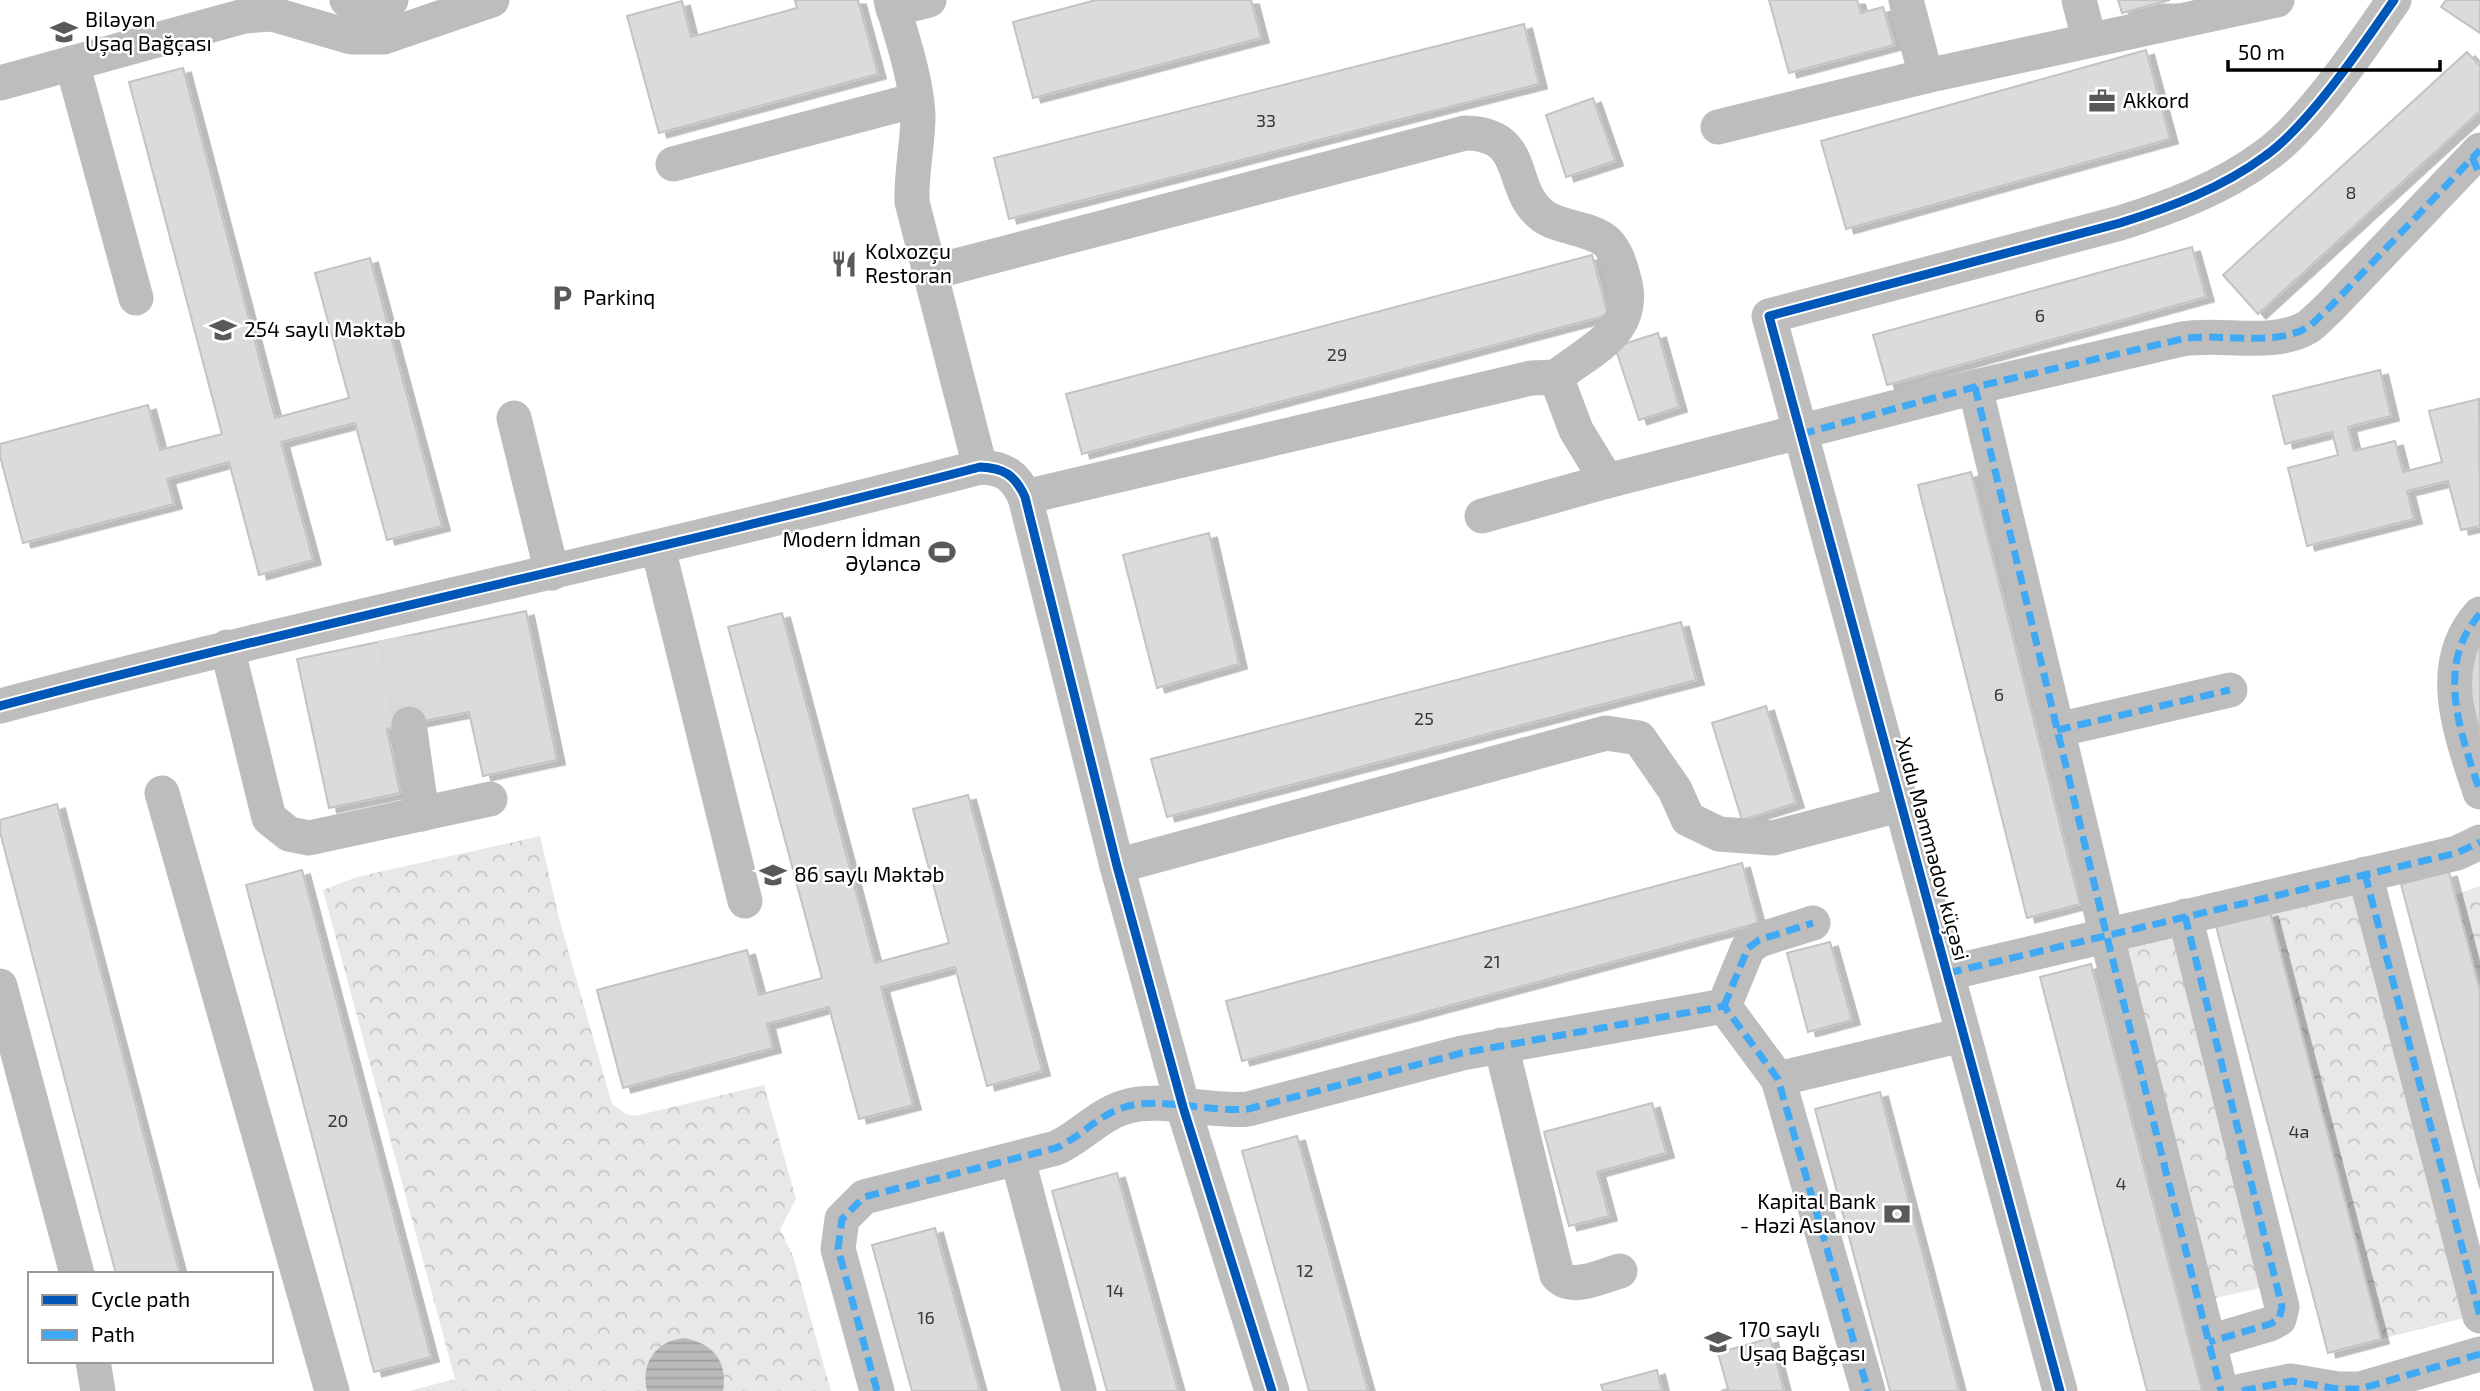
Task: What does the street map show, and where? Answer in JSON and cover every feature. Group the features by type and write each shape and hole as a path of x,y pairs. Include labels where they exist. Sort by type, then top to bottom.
{"street":[{"path":"347,0 364,8 391,0"},
{"path":"0,83 244,16 272,14 351,37 384,37 490,0"},
{"path":"929,0 892,4 918,118 911,170 912,202 980,467"},
{"path":"1906,0 1926,76"},
{"path":"2079,0 2089,39"},
{"path":"1718,127 1926,76 2277,0"},
{"name":"Xudu Məmmədov küçəsi","path":"2060,1391 1769,316 2120,223 2172,206 2216,185 2266,156 2308,115 2388,2"},
{"path":"72,64 136,298"},
{"path":"673,164 916,100"},
{"path":"929,273 1465,134 1488,134 1500,142 1514,163 1529,200 1543,216 1607,242 1619,260 1629,295 1627,313 1618,328 1556,377 1531,378 1025,497"},
{"path":"1482,516 1607,481 1801,434 1975,387 2182,339 2204,335 2276,337 2309,326 2477,161"},
{"path":"1556,377 1576,430 1607,481"},
{"path":"1975,387 2107,937 2221,1391"},
{"path":"514,418 552,573"},
{"path":"0,706 227,647 393,624 552,573 980,467 1007,472 1017,480 1025,497 1117,866 1183,1107 1272,1391"},
{"path":"658,548 745,901"},
{"path":"2480,614 2465,630 2456,658 2454,695 2462,739 2480,792"},
{"path":"227,647 269,818 289,834 309,838 490,799"},
{"path":"2057,730 2230,690"},
{"path":"409,724 422,814"},
{"path":"1117,866 1606,733 1639,738 1675,790 1688,819 1719,834 1773,838 1902,804"},
{"path":"162,793 332,1391"},
{"path":"1948,973 2457,853 2480,842"},
{"path":"2365,874 2480,1316"},
{"path":"2185,916 2282,1307 2279,1319 2270,1324 2208,1342"},
{"path":"1724,1006 1748,948 1759,940 1813,923"},
{"path":"0,986 76,1272"},
{"path":"877,1391 838,1249 842,1219 864,1197 1018,1160 1074,1140 1102,1116 1126,1106 1228,1111 1248,1109 1502,1045 1724,1006"},
{"path":"1724,1006 1778,1079 1868,1391"},
{"path":"1778,1079 1962,1035"},
{"path":"1502,1045 1557,1275 1563,1282 1573,1284 1620,1271"},
{"path":"1018,1160 1079,1391"},
{"path":"2242,1391 2291,1381 2338,1389 2360,1389 2480,1354"},
{"path":"93,1363 98,1391"}],"green space":[{"path":"540,836 559,918 612,1104 626,1114 635,1116 764,1085 796,1199 780,1229 793,1256 831,1391 409,1391 455,1379 323,890 357,877"},
{"path":"2480,886 2480,991 2455,895"},
{"path":"2353,888 2468,1317 2381,1339 2270,912"},
{"path":"2187,931 2273,1285 2203,1301 2114,947"}],"shaded area":[{"path":"684,1338 703,1344 716,1356 723,1371 723,1391 647,1391 646,1371 652,1355 665,1344"}],"building":[{"path":"795,0 858,0 878,74 659,133 627,16 682,1 691,37 797,8"},
{"path":"1096,0 1251,0 1261,38 1033,98 1013,22"},
{"path":"1769,0 1857,0 1861,13 1883,7 1894,45 1789,73"},
{"path":"2118,0 2170,0 2122,13"},
{"path":"2446,0 2480,0 2480,33 2441,7"},
{"path":"1524,24 1539,84 1009,219 994,158"},
{"path":"2146,50 2170,139 1846,229 1821,141"},
{"path":"2467,52 2480,66 2480,111 2258,314 2223,275"},
{"path":"183,68 275,418 349,398 315,273 370,258 442,526 387,540 355,423 281,442 313,560 259,575 229,462 167,479 174,504 23,543 0,456 0,444 148,405 160,450 222,434 129,82"},
{"path":"1593,98 1615,161 1566,177 1546,115"},
{"path":"2192,247 2206,297 1887,385 1873,335"},
{"path":"1592,255 1608,315 1082,454 1066,394"},
{"path":"1658,333 1679,407 1639,420 1615,347"},
{"path":"2380,370 2391,416 2348,427 2354,451 2395,441 2403,472 2442,462 2429,411 2479,399 2480,526 2461,530 2448,481 2407,491 2414,519 2307,546 2288,468 2338,455 2332,432 2285,444 2273,396"},
{"path":"1971,472 2080,904 2027,918 1918,485"},
{"path":"1209,533 1239,664 1157,688 1123,555"},
{"path":"526,611 557,760 483,776 469,712 409,724 387,729 400,793 329,808 297,659"},
{"path":"782,613 875,963 949,943 913,809 968,795 1042,1071 987,1086 955,967 881,987 913,1105 859,1119 829,1007 767,1024 773,1048 623,1088 597,990 747,950 759,995 822,978 728,627"},
{"path":"1681,622 1696,680 1167,817 1151,759"},
{"path":"2480,630 2480,732 2471,697 2471,648"},
{"path":"1766,706 1796,803 1742,820 1712,723"},
{"path":"57,804 179,1272 115,1272 0,832 0,820"},
{"path":"1742,863 1758,923 1242,1061 1226,1001"},
{"path":"302,870 431,1357 374,1372 246,885"},
{"path":"2449,872 2480,991 2480,1188 2401,884"},
{"path":"2270,912 2381,1339 2328,1353 2216,926"},
{"path":"1830,942 1852,1020 1808,1032 1787,953"},
{"path":"2091,964 2202,1391 2147,1391 2040,977"},
{"path":"1880,1092 1959,1391 1890,1391 1815,1109"},
{"path":"1652,1103 1666,1153 1597,1172 1609,1216 1569,1226 1544,1132"},
{"path":"1297,1136 1368,1391 1309,1391 1242,1151"},
{"path":"1117,1173 1178,1391 1107,1391 1052,1191"},
{"path":"935,1228 980,1391 912,1391 872,1245"},
{"path":"1770,1338 1784,1391 1721,1391 1728,1389 1718,1353"},
{"path":"1657,1370 1662,1391 1603,1391 1601,1385"}],"tunnel":[{"path":"395,638 409,724"}],"marked path":[{"path":"1801,434 1975,387 2182,339 2263,338 2294,333 2308,327 2329,308 2480,150"},
{"path":"2472,157 2480,175"},
{"path":"1975,387 2107,937 2221,1391"},
{"path":"2480,614 2466,634 2458,655 2455,677 2460,724 2480,792"},
{"path":"2057,730 2230,690"},
{"path":"1948,973 2457,853 2480,842"},
{"path":"2365,874 2480,1316"},
{"path":"2185,916 2282,1307 2279,1319 2270,1324 2209,1342"},
{"path":"1724,1006 1748,948 1759,940 1813,923"},
{"path":"877,1391 838,1249 842,1219 864,1197 1056,1148 1106,1115 1125,1107 1154,1103 1248,1109 1462,1053 1724,1006 1778,1079 1868,1391"},
{"path":"2242,1391 2291,1381 2338,1389 2360,1389 2480,1354"}],"cycle path":[{"path":"2060,1391 1769,316 2120,223 2214,187 2265,156 2299,125 2334,83 2394,0"},
{"path":"0,706 245,644 980,467 1008,474 1025,497 1117,866 1183,1107 1272,1391"}],"place":[{"name":"Biləyən Uşaq Bağçası","path":"64,32"},
{"name":"Akkord","path":"2102,101"},
{"name":"Kolxozçu Restoran","path":"844,264"},
{"name":"Parkinq","path":"562,298"},
{"name":"254 saylı Məktəb","path":"223,330"},
{"name":"Modern İdman Əyləncə","path":"942,552"},
{"name":"86 saylı Məktəb","path":"773,875"},
{"name":"Kapital Bank - Həzi Aslanov","path":"1897,1214"},
{"name":"170 saylı Uşaq Bağçası","path":"1718,1342"}]}
